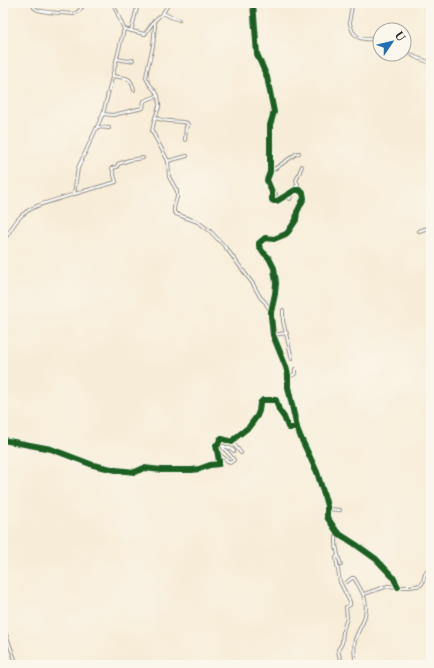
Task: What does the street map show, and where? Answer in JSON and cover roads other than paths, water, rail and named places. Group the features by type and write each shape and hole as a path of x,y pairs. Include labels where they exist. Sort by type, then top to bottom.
{"street":[{"path":"33,3 35,8 41,11 74,14 86,3"},
{"path":"74,194 78,168 103,114 124,29 113,3 117,3"},
{"path":"131,31 137,8 136,3"},
{"path":"124,29 145,34 169,3"},
{"path":"253,3 257,52 267,77 274,112 270,125 270,171 268,181 272,192 272,199"},
{"path":"350,3 352,10 349,20 352,31 361,39 372,39"},
{"path":"424,3 431,11"},
{"path":"163,12 179,20"},
{"path":"154,21 153,46 146,71 146,78 158,96 159,103 152,131 168,161 169,177 177,191 174,210 175,213 198,222 210,231 227,249 254,284 260,297 271,312"},
{"path":"412,55 431,63"},
{"path":"117,59 128,61 133,60"},
{"path":"113,76 129,79 132,82 134,90"},
{"path":"103,114 113,116 143,108 144,101 158,96"},
{"path":"155,118 164,121 187,123 188,125 186,127 185,140"},
{"path":"97,127 109,128"},
{"path":"270,171 299,153"},
{"path":"168,161 187,156"},
{"path":"3,242 18,219 25,212 36,206 116,182 112,168 116,167 118,164 143,158"},
{"path":"272,199 277,201 292,191 298,184 296,181 302,166"},
{"path":"292,191 297,190 304,194 304,198 297,212 296,220 286,234 274,238 263,239 258,243 274,268 276,283 271,312 273,334 286,367 288,387 297,428 317,472 324,495 327,517 337,532 376,559 393,577 398,587"},
{"path":"290,199 292,191"},
{"path":"272,199 276,194"},
{"path":"418,231 431,227"},
{"path":"283,310 292,359"},
{"path":"273,334 287,333"},
{"path":"288,375 291,376 295,374 295,369"},
{"path":"232,442 249,427 258,414 259,404 263,400 276,400 279,410 288,427 297,428"},
{"path":"3,440 51,449 108,469 135,472 144,468 161,470 192,470 219,464 216,446 221,439 232,442 241,453"},
{"path":"218,445 230,448 234,451"},
{"path":"217,452 227,462 230,463 233,461 234,460 232,457 223,448 224,446"},
{"path":"327,509 340,510"},
{"path":"337,532 336,541 341,565"},
{"path":"338,554 336,558 340,582 350,602 350,605 346,607 347,618 343,631 342,643 338,650 341,663"},
{"path":"364,594 388,586 410,587 421,585 425,574 430,569"},
{"path":"347,582 354,578 364,594 366,607 365,617 354,644 356,665"},
{"path":"3,624 17,665"}]}
